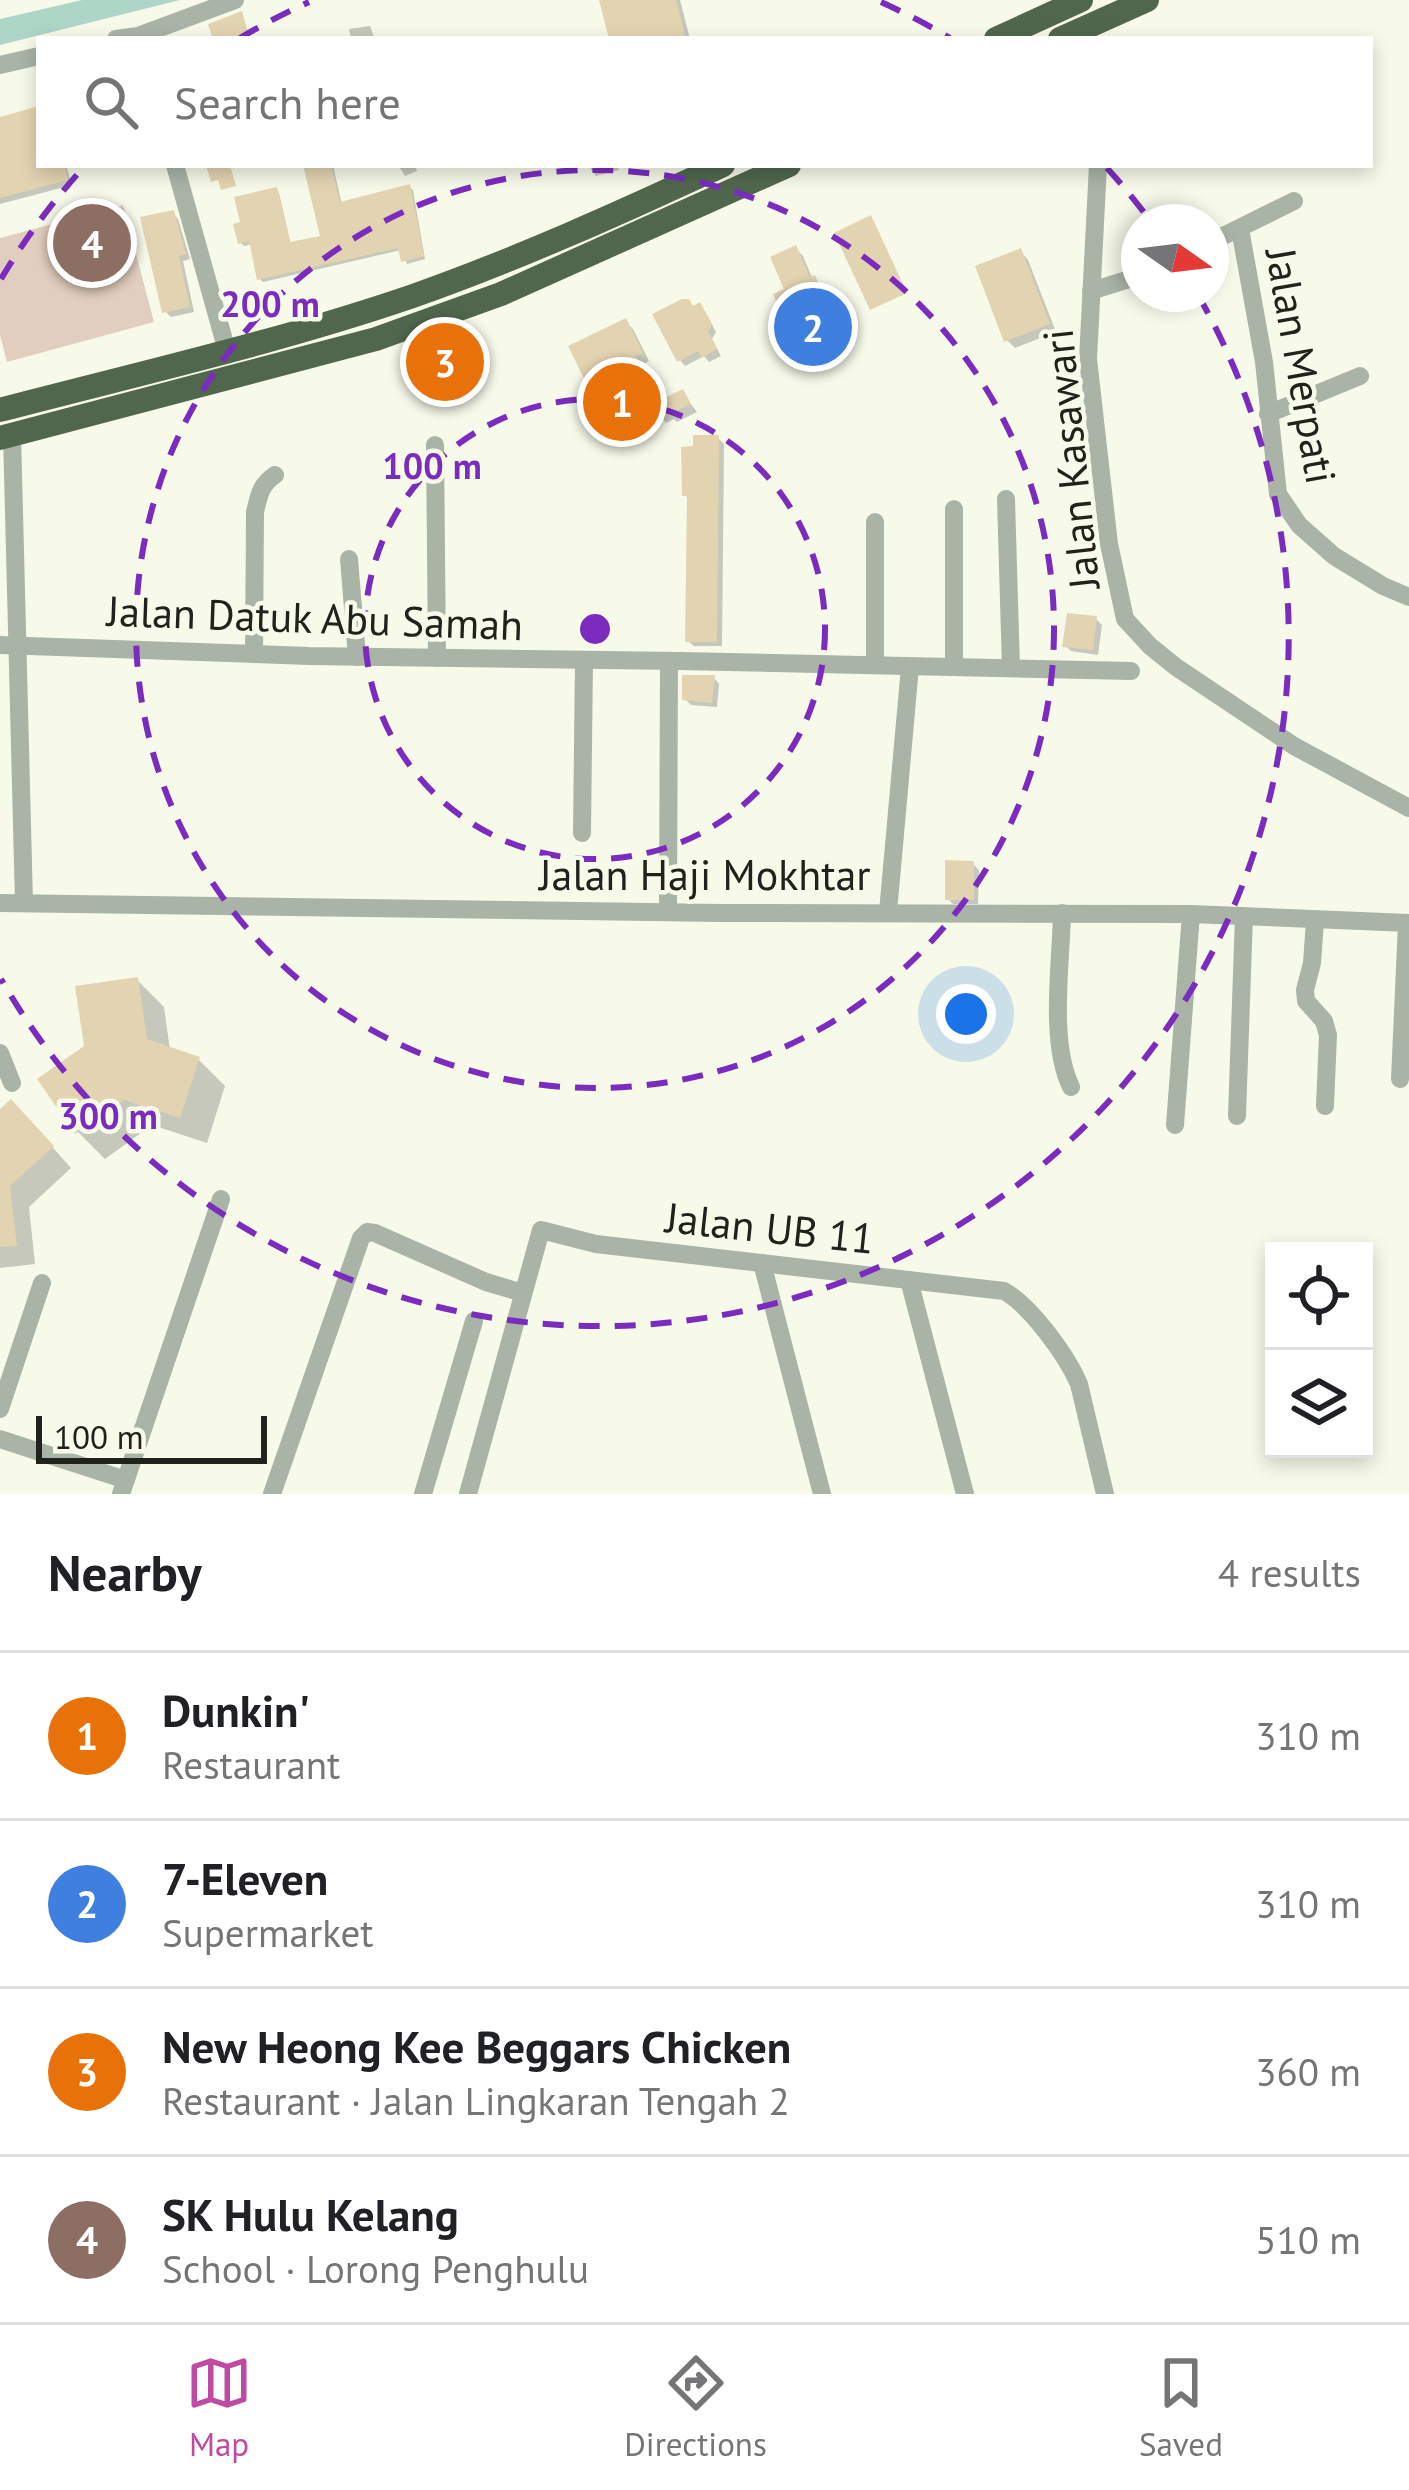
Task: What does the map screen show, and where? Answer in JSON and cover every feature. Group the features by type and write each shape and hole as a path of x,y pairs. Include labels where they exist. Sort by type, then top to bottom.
{"highway":[{"path":"1002,36 1082,0"},
{"path":"1085,33 1147,0"},
{"path":"0,410 408,297 716,168"},
{"path":"6,436 376,339 501,294 782,168"}],"street":[{"path":"142,36 235,0"},
{"path":"0,65 36,57"},
{"path":"176,168 226,351"},
{"name":"Jalan Kasawari","path":"1098,168 1088,359 1109,544 1125,619 1176,668 1294,746 1409,808"},
{"path":"1229,234 1294,201"},
{"name":"Jalan Merpati","path":"1240,229 1264,362 1278,494 1299,525 1334,556 1409,597"},
{"path":"1091,291 1121,281"},
{"path":"1268,414 1360,376"},
{"path":"6,436 9,645 24,903"},
{"path":"435,445 436,658"},
{"path":"254,654 255,512 260,491 275,475"},
{"path":"1006,499 1011,668"},
{"path":"955,509 955,667"},
{"path":"874,522 875,665"},
{"path":"349,559 357,657"},
{"name":"Jalan Datuk Abu Samah","path":"9,645 357,657 1131,671"},
{"path":"583,833 584,660"},
{"path":"668,912 669,661"},
{"path":"889,912 910,667"},
{"name":"Jalan Haji Mokhtar","path":"0,903 1191,914 1408,923"},
{"path":"1062,914 1059,1046 1071,1087"},
{"path":"1175,1125 1191,914"},
{"path":"1237,1115 1244,916"},
{"path":"1315,921 1305,990 1306,1001 1324,1021 1328,1035 1325,1106"},
{"path":"1400,1078 1408,923"},
{"path":"0,1053 12,1083"},
{"path":"0,1439 123,1487 221,1199"},
{"name":"Jalan UB 11","path":"524,1293 541,1230 596,1244 1004,1291 1018,1298 1072,1367 1105,1494"},
{"path":"272,1494 367,1232 524,1293 469,1494"},
{"path":"762,1263 822,1494"},
{"path":"908,1280 965,1494"},
{"path":"2,1396 42,1283"},
{"path":"423,1494 474,1321"}],"shaded area":[{"path":"82,0 180,0 0,45 0,19"},
{"path":"123,205 154,322 7,362 0,335 0,238"}],"building":[{"path":"599,0 676,0 685,36 608,36"},
{"path":"242,11 249,36 212,36 208,24"},
{"path":"36,107 36,168 65,168 68,180 0,198 0,117"},
{"path":"207,168 231,168 236,186 221,190 218,180 211,182"},
{"path":"304,168 332,168 340,202 410,184 424,256 401,262 398,248 257,280 249,241 238,244 233,224 240,222 234,197 277,187 290,242 320,236"},
{"path":"174,210 186,254 179,256 190,307 162,313 140,217"},
{"path":"871,215 907,293 870,310 834,233"},
{"path":"796,245 810,277 815,275 844,344 803,362 773,294 784,289 770,257"},
{"path":"1021,248 1050,324 1004,342 975,266"},
{"path":"689,299 693,306 700,302 717,349 701,358 698,351 677,362 652,314"},
{"path":"626,318 643,353 636,356 653,403 613,423 601,397 595,401 568,346"},
{"path":"683,389 691,404 655,416 650,405"},
{"path":"693,435 719,435 717,642 685,642 687,496 682,496 681,447 693,446"},
{"path":"1067,613 1097,616 1093,650 1062,647"},
{"path":"682,675 715,675 712,703 682,700"},
{"path":"945,860 974,861 974,900 945,900"},
{"path":"138,977 147,1039 200,1057 180,1118 124,1100 75,1134 37,1079 84,1046 75,986"},
{"path":"11,1099 54,1146 10,1186 17,1246 0,1247 0,1109"}],"place":[{"name":"SK Hulu Kelang","path":"92,243"},
{"name":"7-Eleven","path":"813,327"},
{"name":"New Heong Kee Beggars Chicken","path":"445,362"},
{"name":"Dunkin'","path":"622,402"}]}
